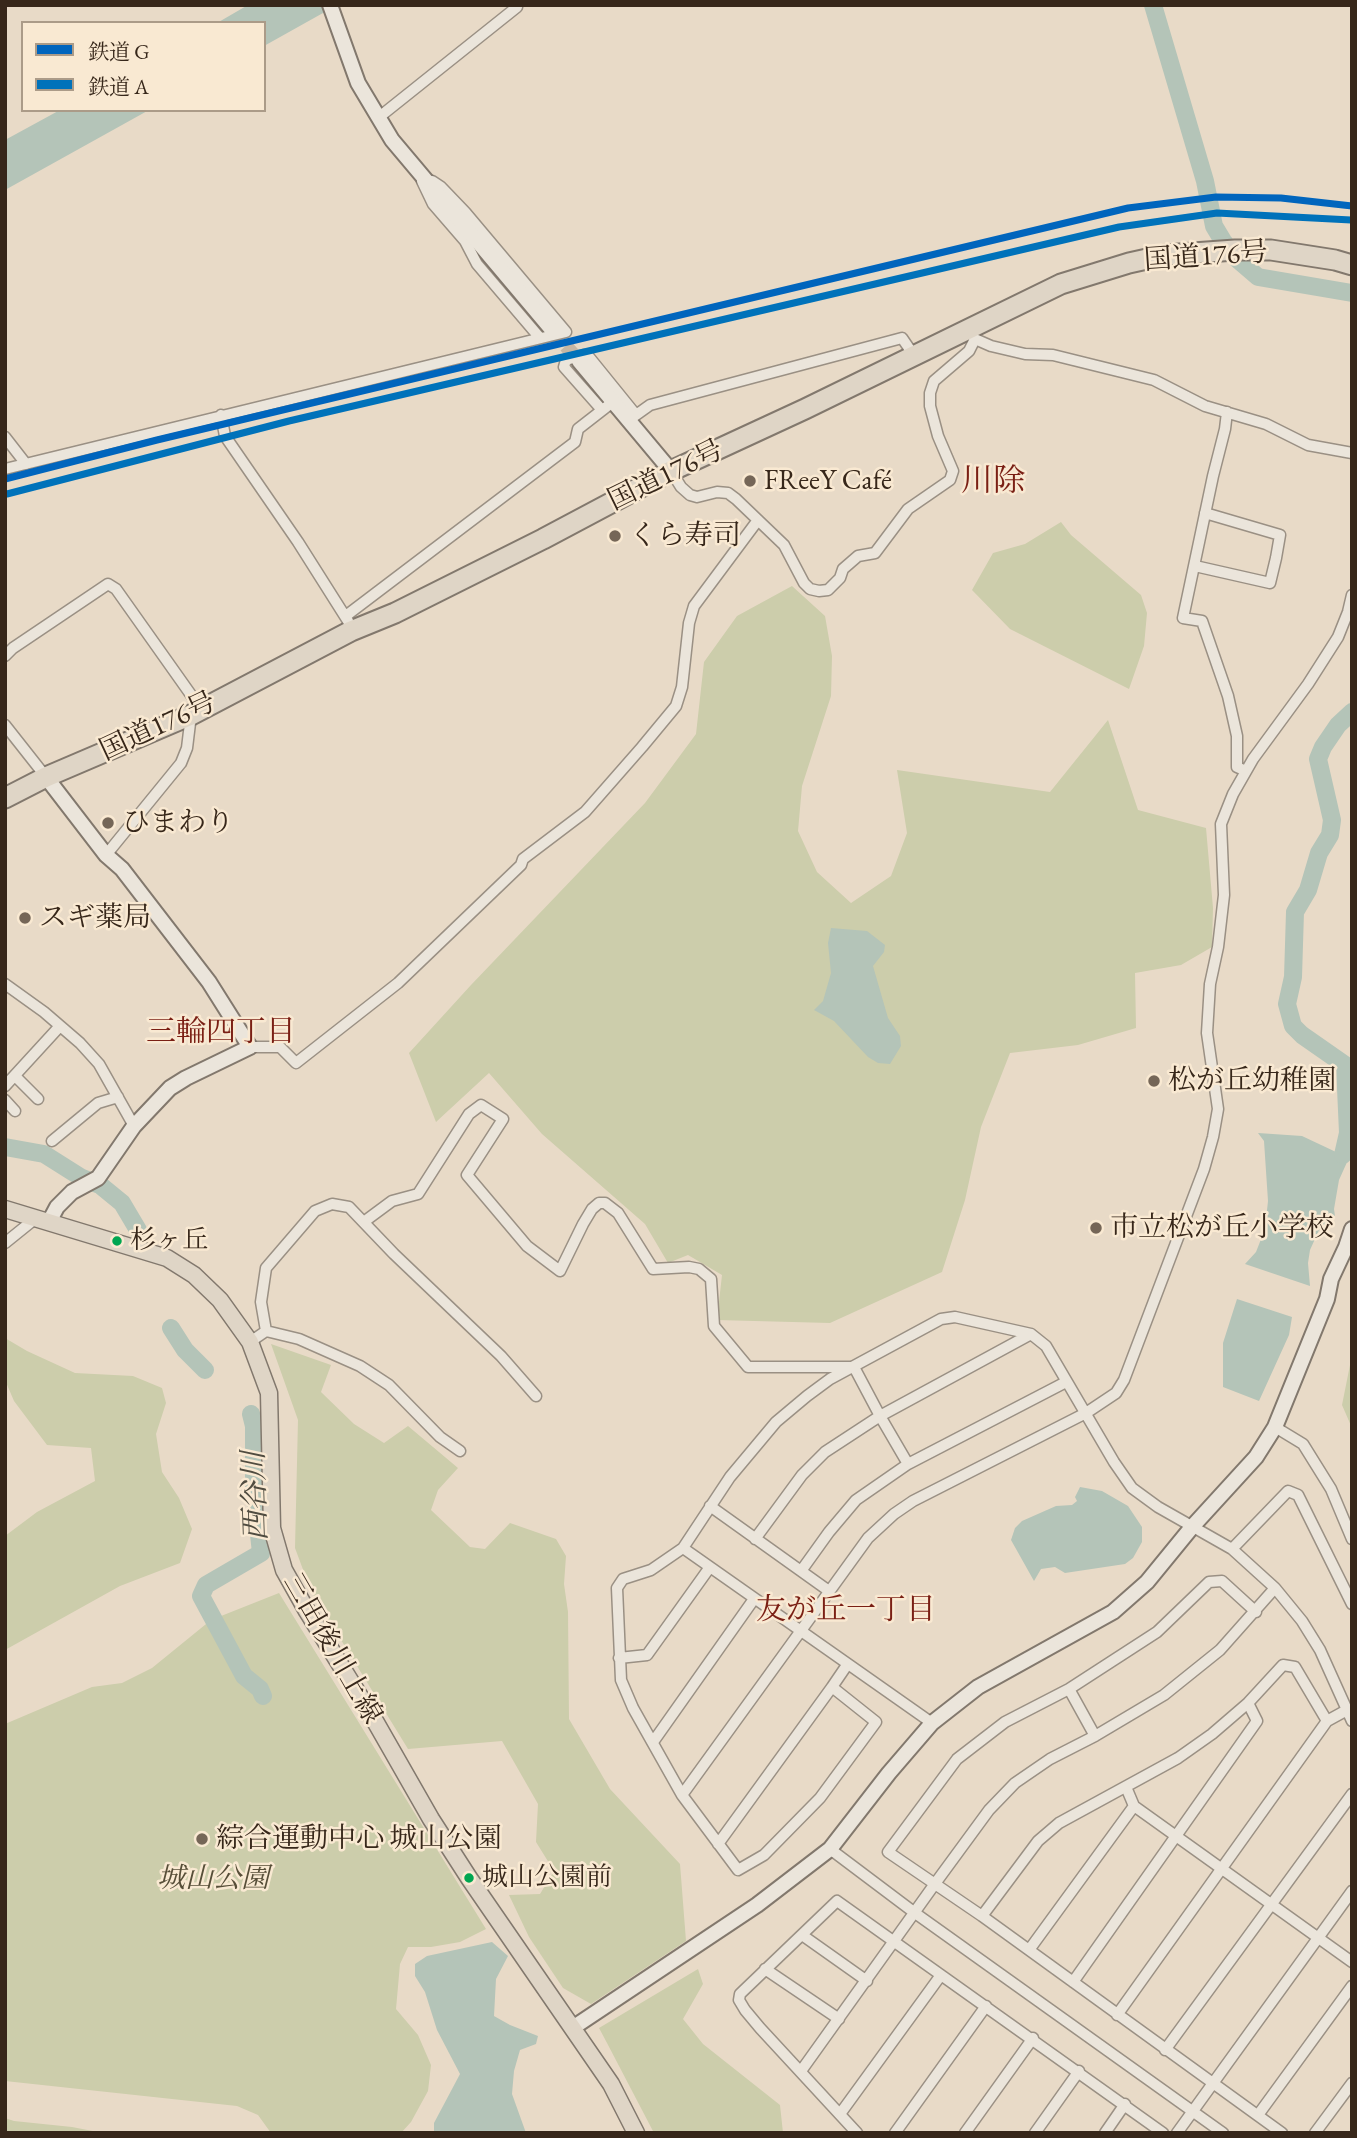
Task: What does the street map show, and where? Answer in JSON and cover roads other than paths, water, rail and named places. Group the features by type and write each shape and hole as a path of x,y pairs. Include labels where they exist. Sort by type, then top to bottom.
{"highway":[{"name":"国道176号","path":"5,798 46,777 196,712 349,623 463,579 671,471 915,357 971,335 1061,285 1165,255 1229,250 1271,250 1352,264"}],"main road":[{"name":"三田後川上線","path":"5,1209 167,1258 194,1275 220,1300 250,1342 269,1393 271,1528 284,1570 431,1819 611,2084 636,2133"}],"street":[{"path":"5,469 553,333 417,171 378,118 358,83 330,5"},
{"path":"378,118 517,7 515,5"},
{"path":"633,417 608,406 564,367 566,360 584,355 589,357 633,417 681,487 697,497 717,492 728,494 784,545 804,583 810,589 819,591 828,590 835,584 844,569 858,556 875,553 908,509 950,480 954,471 938,436 930,406 930,393 934,381 969,351 971,335 1014,351 1053,355 1154,380 1205,406 1266,424 1308,445 1352,453"},
{"path":"633,417 650,405 902,338 915,357"},
{"path":"579,361 608,406"},
{"path":"221,415 225,436 349,623 575,442 578,429 608,406"},
{"path":"1227,412 1183,618 1202,621 1228,696 1237,736 1237,767 1246,771"},
{"path":"5,437 26,464"},
{"path":"1195,566 1270,583 1276,558 1280,535 1205,513"},
{"path":"5,1243 42,1220 72,1192 98,1178 134,1126 170,1088 186,1078 250,1047 281,1047 296,1063 398,983 521,865 523,859 585,811 676,706 682,687 689,623 694,606 758,520"},
{"path":"5,656 108,584 116,589 196,712 181,763 106,855"},
{"path":"682,1795 868,1538 894,1514 914,1501 1086,1413 1116,1393 1124,1380 1204,1169 1213,1137 1217,1109 1207,1033 1210,984 1218,947 1224,895 1221,824 1246,771 1308,684 1338,636 1352,595"},
{"path":"5,725 106,855 122,869 209,982 250,1047"},
{"path":"5,984 60,1026 99,1064 134,1126"},
{"path":"5,1086 60,1026"},
{"path":"15,1076 38,1099"},
{"path":"52,1141 97,1103 118,1097"},
{"path":"5,1100 15,1111"},
{"path":"365,1221 392,1201 418,1194 469,1114 481,1105 503,1119 467,1175 527,1246 561,1272 592,1209 599,1203 605,1203 618,1213 653,1269 689,1267 699,1269 710,1279 714,1326 748,1367 854,1367"},
{"path":"266,1331 261,1302 266,1268 315,1212 332,1204 349,1207 501,1356 536,1396"},
{"path":"574,2028 757,1905 830,1849 932,1723 978,1687 1113,1612 1147,1582 1192,1527 1256,1457 1275,1427 1352,1229"},
{"path":"832,1687 876,1722 820,1798 764,1855 738,1870 682,1795 629,1699 621,1679 617,1588 628,1576 652,1570 683,1548 730,1477 776,1423 830,1379 942,1319 955,1317 1031,1334 1046,1346 1132,1488 1158,1507 1232,1549 1275,1588 1302,1621 1320,1650 1352,1721"},
{"path":"250,1342 266,1331 299,1339 360,1366 389,1385 440,1437 460,1451"},
{"path":"755,1539 802,1475 825,1452 880,1416 1031,1334"},
{"path":"854,1367 908,1464"},
{"path":"801,1571 856,1500 908,1464 1066,1382"},
{"path":"1275,1427 1303,1444 1331,1489 1352,1539"},
{"path":"1232,1549 1288,1492 1297,1495 1352,1604"},
{"path":"710,1506 829,1591"},
{"path":"683,1548 932,1723"},
{"path":"619,1658 647,1655 710,1567"},
{"path":"1256,1612 1222,1581 1209,1582 1157,1632 1069,1689 1005,1722 957,1759 888,1852 982,1916 1282,2133"},
{"path":"801,2071 989,1810 1015,1783 1050,1759 1164,1695 1220,1650 1275,1588"},
{"path":"653,1742 754,1599"},
{"path":"718,1844 847,1665"},
{"path":"982,1916 1038,1841 1059,1823 1178,1758 1212,1734 1248,1703 1283,1665 1295,1667 1327,1721"},
{"path":"1069,1689 1095,1736"},
{"path":"1073,1982 1257,1721 1248,1703"},
{"path":"1117,2015 1327,1721 1347,1710"},
{"path":"1126,1787 1134,1806 1352,1962"},
{"path":"1166,2050 1352,1794"},
{"path":"1029,1950 1134,1806"},
{"path":"830,1849 1223,2133"},
{"path":"1177,2133 1352,1891"},
{"path":"857,2133 745,2010 739,2000 740,1994 837,1900 1163,2133"},
{"path":"802,1935 867,1981"},
{"path":"765,1969 839,2020"},
{"path":"840,2114 941,1975"},
{"path":"1258,2115 1352,1986"},
{"path":"895,2133 986,2007"},
{"path":"965,2133 1033,2038"},
{"path":"1035,2133 1079,2071"},
{"path":"1315,2133 1352,2083"},
{"path":"1105,2133 1125,2104"}],"waterway":[{"path":"1153,5 1205,181 1214,226 1223,241 1237,259 1258,277 1352,293"},
{"path":"1343,1155 1348,1133 1345,1065 1293,1026 1287,1004 1293,977 1295,912 1308,890 1319,853 1330,835 1332,820 1318,759 1338,725 1352,712"},
{"name":"西谷川","path":"5,1147 44,1154 82,1178 100,1185 122,1203 138,1230"},
{"name":"西谷川","path":"171,1328 185,1350 205,1370"},
{"name":"西谷川","path":"251,1414 254,1426 254,1487 261,1553 206,1585 201,1596 244,1676 260,1689 263,1696"}],"tunnel":[{"path":"552,330 579,361"}],"rail line":[{"name":"G","path":"5,479 157,440 1128,208 1216,197 1281,198 1352,206"},
{"name":"A","path":"7,494 289,421 1119,227 1217,213 1351,220"}],"place":[{"name":"FReeY Café","path":"750,481"},
{"name":"くら寿司","path":"615,536"},
{"name":"ひまわり","path":"108,823"},
{"name":"スギ薬局","path":"25,918"},
{"name":"松が丘幼稚園","path":"1154,1081"},
{"name":"市立松が丘小学校","path":"1096,1228"},
{"name":"杉ヶ丘","path":"117,1241"},
{"name":"綜合運動中心 城山公園","path":"202,1839"},
{"name":"城山公園前","path":"469,1878"}],"district":[{"name":"川除","path":"993,482"},
{"name":"三輪四丁目","path":"221,1033"},
{"name":"友が丘一丁目","path":"846,1611"}],"park label":[{"name":"城山公園","path":"213,1879"}]}
